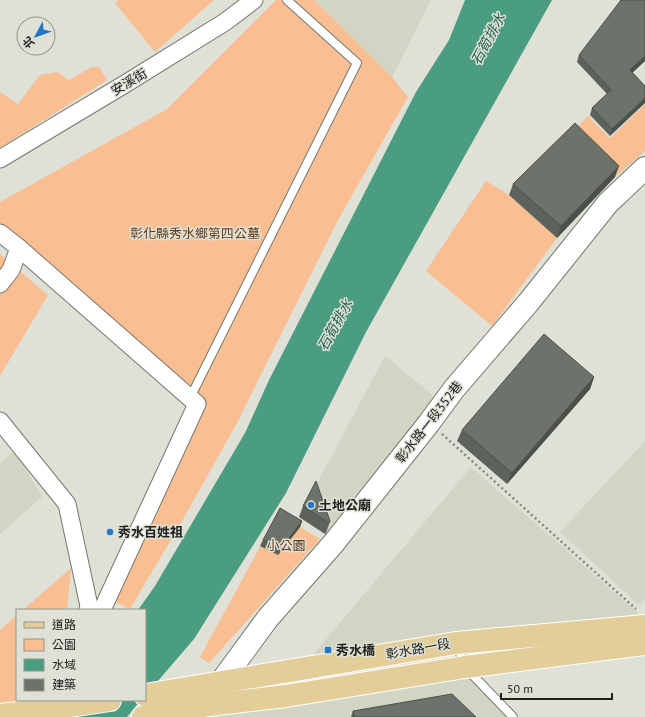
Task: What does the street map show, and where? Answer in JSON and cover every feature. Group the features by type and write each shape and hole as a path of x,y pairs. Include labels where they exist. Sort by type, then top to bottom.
{"main road":[{"name":"彰水路一段","path":"146,694 456,643 642,619"},
{"name":"彰水路一段","path":"204,711 465,667 645,644"},
{"path":"0,714 57,704 97,701"},
{"path":"143,717 204,711"}],"street":[{"name":"安溪街","path":"0,159 225,22 254,0"},
{"name":"彰水路一段352巷","path":"204,711 221,682 268,618 333,544 430,423 454,389 532,297 608,203 645,168"},
{"path":"0,233 197,404 93,609"},
{"path":"0,284 11,270 19,248"},
{"path":"0,421 67,504 93,609"}],"lane":[{"path":"190,398 357,63 287,0"},
{"path":"456,643 465,667 514,717"}],"path":[{"path":"430,423 642,619"}],"shaded area":[{"path":"314,0 431,0 392,78"},
{"path":"385,356 435,397 327,535 312,493"},
{"path":"645,441 645,599 639,605 560,532"},
{"path":"15,450 42,497 0,534 0,463"},
{"path":"471,467 639,614 307,662"},
{"path":"469,672 513,717 208,717"}],"green space":[{"path":"118,0 214,0 155,52 115,3"},
{"name":"彰化縣秀水鄉第四公墓","path":"276,0 314,0 397,82 394,80 408,97 338,220 237,423 130,609 115,602 205,403 0,225 0,202 167,109"},
{"path":"92,67 99,67 107,80 0,148 0,92 18,104 40,75 57,72 69,80"},
{"path":"645,104 645,151 615,177 571,134 588,116 610,138"},
{"path":"486,181 509,195 557,238 492,326 426,271"},
{"path":"0,254 48,295 0,376"},
{"name":"小公園","path":"278,514 320,539 209,663 200,657"},
{"path":"71,568 67,609 24,609"},
{"path":"16,616 16,701 48,701 0,712 0,630"}],"water":[{"name":"石筍排水","path":"465,0 552,0 366,332 286,493 194,639 146,695 146,609 139,609 155,586 245,433 269,380 416,92 449,40"},
{"path":"62,701 140,701 127,717 39,717"}],"building":[{"path":"621,0 645,0 645,56 630,70 645,86 645,98 612,129 592,108 611,90 579,55"},
{"path":"575,123 619,166 561,226 513,184"},
{"path":"544,334 594,377 512,473 462,430"},
{"path":"316,481 330,521 329,523 303,506"},
{"path":"280,508 302,521 281,549 263,540"},
{"path":"452,694 476,717 354,717 353,711"}],"place":[{"name":"土地公廟","path":"311,505"},
{"name":"秀水百姓祖","path":"110,532"},
{"name":"秀水橋","path":"328,650"}]}
